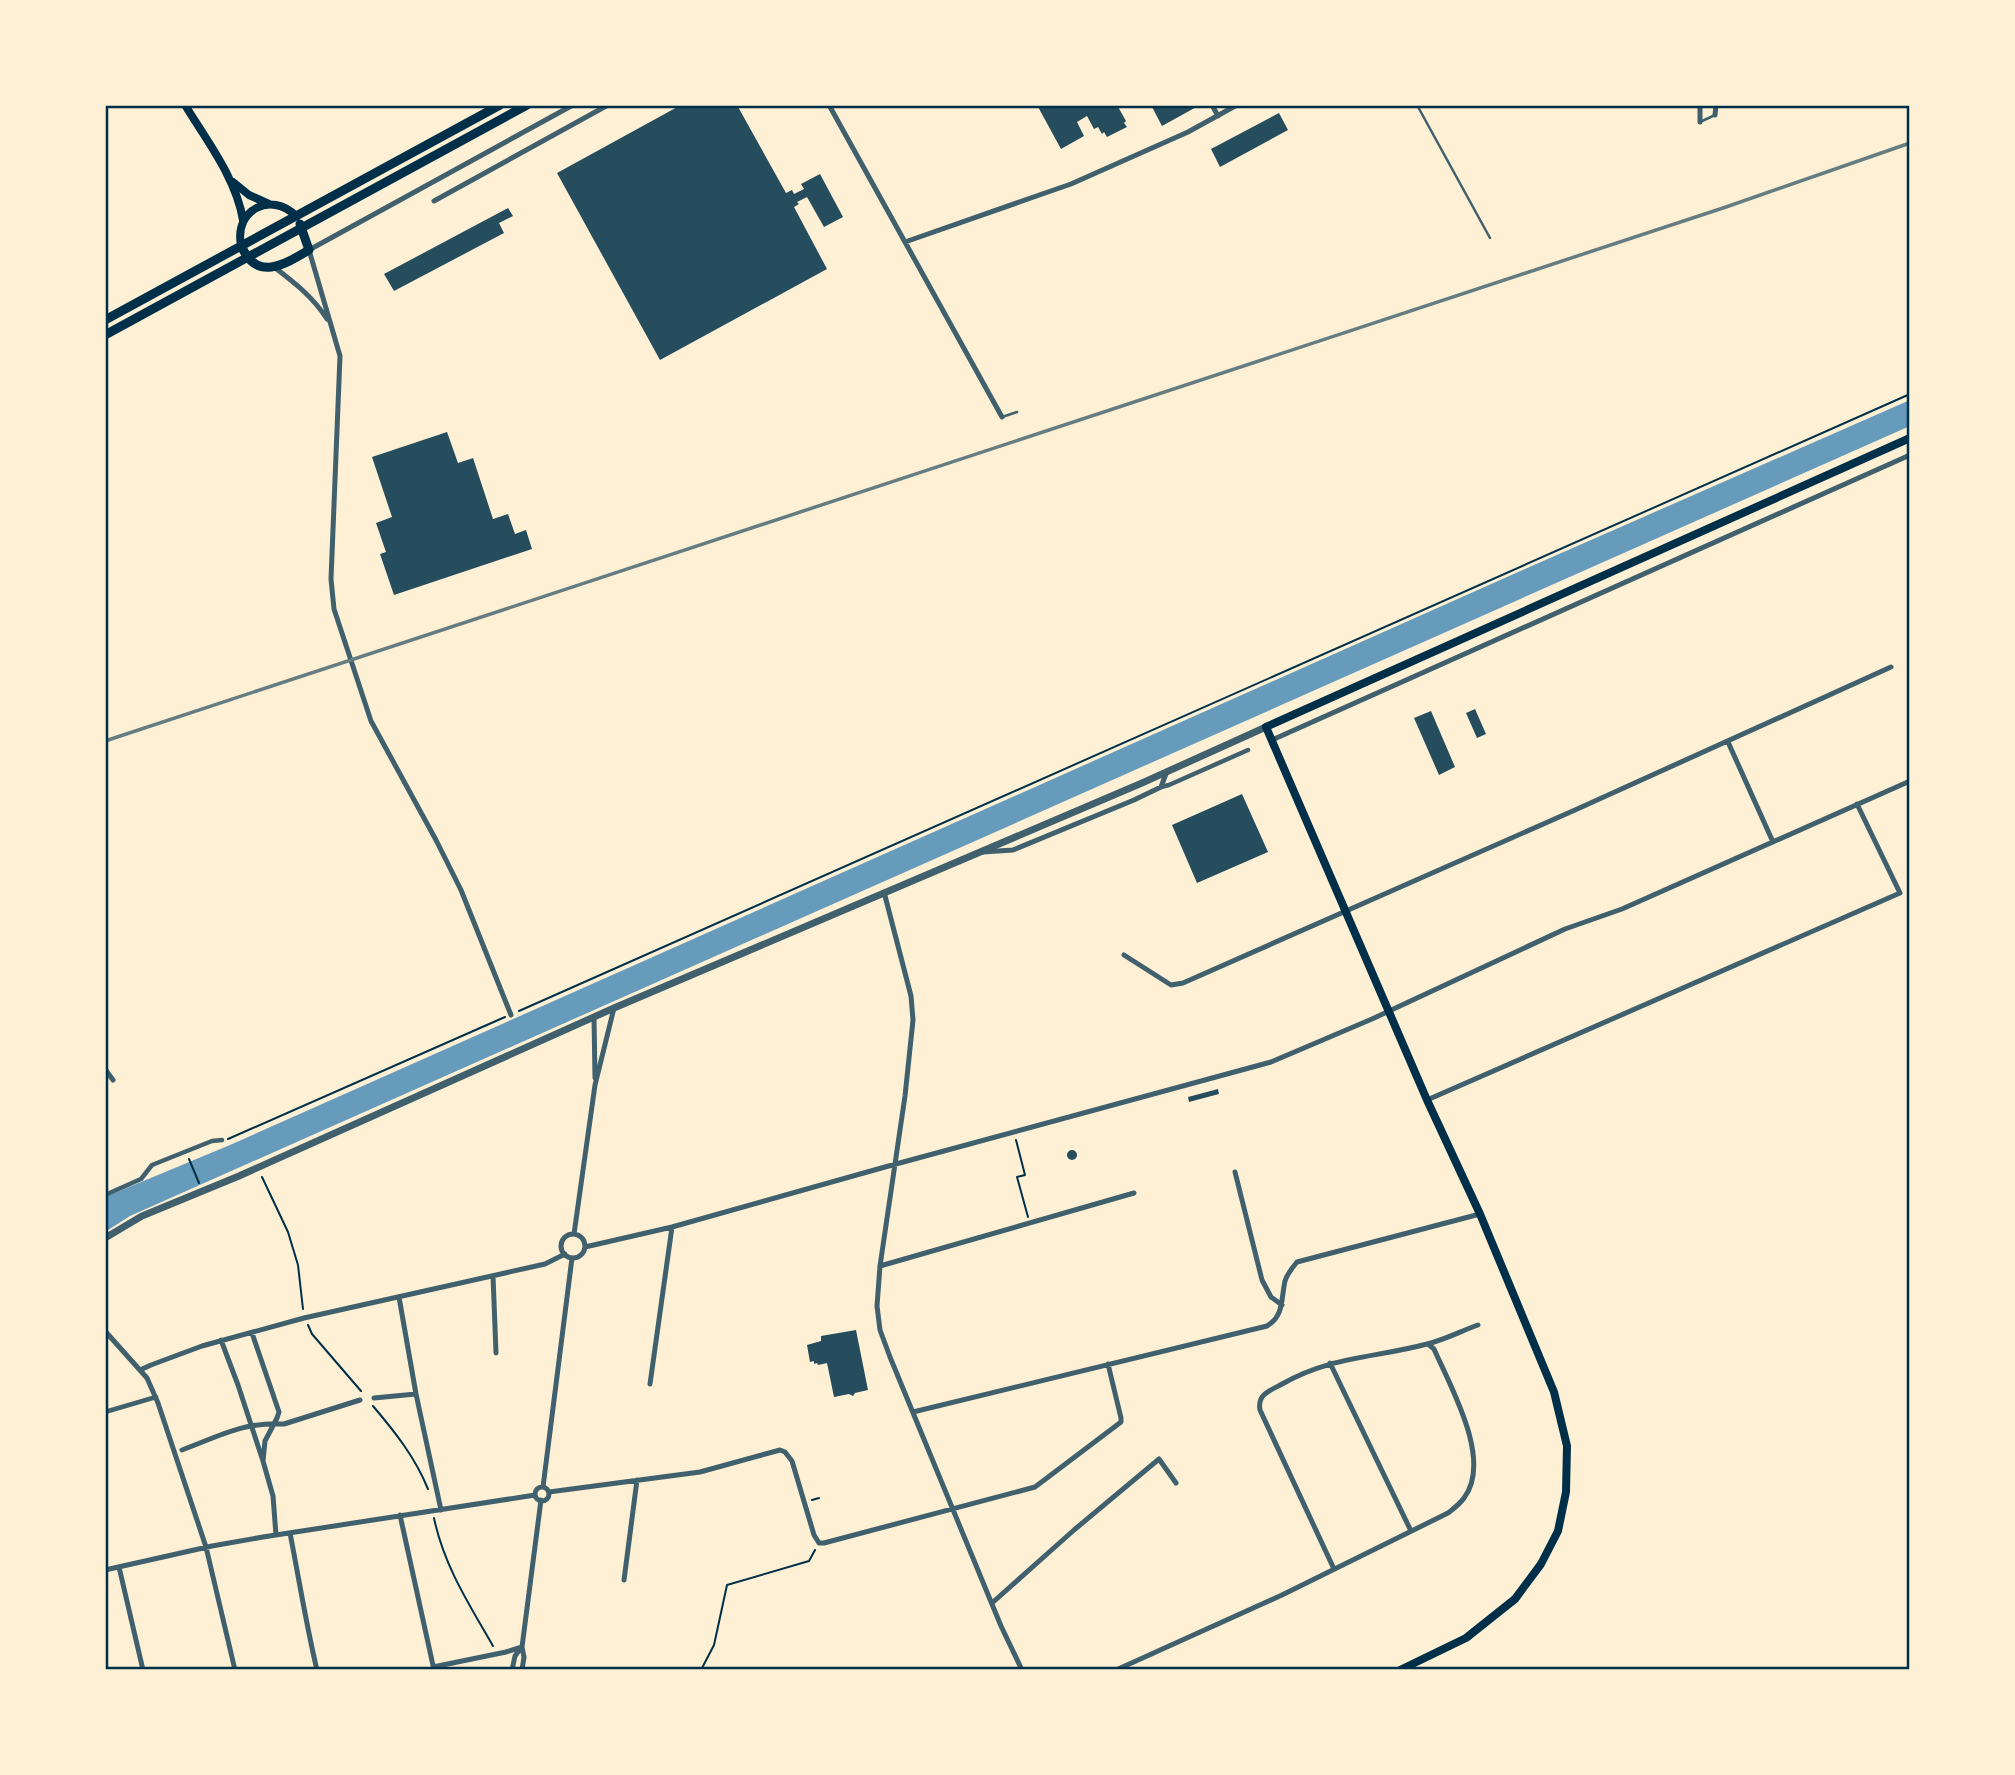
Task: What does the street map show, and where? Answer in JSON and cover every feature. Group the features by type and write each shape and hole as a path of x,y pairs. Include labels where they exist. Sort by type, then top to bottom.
{"main road":[{"path":"185,105 230,178 240,205 243,220 240,231 241,245 247,257 255,264 274,267 285,264 309,250 296,216 288,209 248,195 230,178"},
{"path":"105,320 500,105"},
{"path":"105,335 527,105"},
{"path":"243,220 253,210 268,204"},
{"path":"1400,1670 1466,1638 1514,1599 1541,1564 1558,1531 1566,1492 1567,1446 1554,1392 1480,1214 1427,1100 1266,727 1910,438"}],"street":[{"path":"511,1015 461,890 371,721 334,609 331,579 340,356 309,250 573,105"},
{"path":"434,201 608,105"},
{"path":"829,105 1002,417"},
{"path":"1212,105 1217,116"},
{"path":"905,242 1071,184 1188,132 1237,105"},
{"path":"1700,105 1700,122"},
{"path":"1715,115 1716,105"},
{"path":"274,267 299,286 331,325"},
{"path":"1272,740 1910,455"},
{"path":"1124,955 1171,985 1183,983 1891,667"},
{"path":"105,1238 142,1216 239,1177 614,1008 1266,727"},
{"path":"1728,742 1773,842"},
{"path":"980,852 1013,850 1248,750"},
{"path":"1161,787 1167,771"},
{"path":"585,1247 672,1227 1271,1062 1565,929 1622,909 1910,781"},
{"path":"1427,1100 1900,893 1857,804"},
{"path":"884,892 912,1007 912,1038 880,1266 877,1319 890,1357 992,1604 1022,1670"},
{"path":"574,1234 595,1085 614,1008"},
{"path":"594,1017 595,1085"},
{"path":"105,1069 113,1080"},
{"path":"105,1195 141,1179 152,1165 163,1158 222,1140"},
{"path":"1235,1172 1262,1280 1271,1297 1282,1305"},
{"path":"880,1266 1134,1193"},
{"path":"913,1412 1266,1326 1279,1316 1286,1279 1297,1262 1480,1214"},
{"path":"650,1384 672,1227"},
{"path":"574,1234 583,1239 585,1247 582,1254 572,1258 565,1254 561,1247 563,1240 574,1234"},
{"path":"140,1370 221,1340 304,1318 545,1264 565,1254"},
{"path":"543,1486 572,1258"},
{"path":"494,1276 496,1353"},
{"path":"399,1297 441,1510"},
{"path":"1334,1569 1260,1410 1259,1403 1263,1395 1303,1372 1330,1363 1428,1344 1478,1325"},
{"path":"105,1331 147,1378 156,1397 206,1547 235,1670"},
{"path":"252,1333 279,1412 265,1441 263,1461"},
{"path":"221,1340 252,1424 273,1496 276,1535"},
{"path":"1116,1670 1448,1513 1464,1499 1473,1473 1468,1430 1434,1349 1428,1344"},
{"path":"1330,1363 1411,1531"},
{"path":"549,1492 700,1472 774,1451 785,1452 792,1461 814,1535 819,1543 1035,1487 1118,1425 1121,1418 1108,1364"},
{"path":"182,1450 252,1424 284,1424 367,1399 416,1394"},
{"path":"105,1412 156,1397"},
{"path":"992,1604 1074,1530 1159,1459 1176,1483"},
{"path":"624,1580 637,1480"},
{"path":"543,1486 549,1492"},
{"path":"535,1495 537,1489 543,1486"},
{"path":"541,1500 547,1498 549,1492"},
{"path":"105,1570 206,1547 400,1515 535,1495 541,1500"},
{"path":"522,1670 541,1500"},
{"path":"400,1515 433,1669 523,1647"},
{"path":"290,1533 317,1670"},
{"path":"119,1567 144,1670"},
{"path":"512,1670 515,1656 523,1647"}],"lane":[{"path":"1417,105 1490,237"},
{"path":"1700,122 1715,115"},
{"path":"1002,417 1017,412"}],"path":[{"path":"222,1140 233,1138 1910,394"},
{"path":"1014,1132 1025,1175 1017,1177 1030,1223"},
{"path":"188,1158 200,1186"},
{"path":"259,1176 261,1175 265,1182 288,1233 298,1265 304,1318 312,1334 362,1391"},
{"path":"367,1399 405,1447 429,1491"},
{"path":"432,1511 447,1564 497,1654"},
{"path":"701,1670 714,1645 727,1585 809,1561 819,1543"}],"water":[{"path":"1910,400 1910,426 130,1216 105,1232 105,1197 230,1145"}],"building":[{"path":"681,105 737,105 786,193 792,190 794,194 804,189 801,184 820,174 843,217 824,227 807,197 797,202 799,204 794,207 827,269 660,360 557,173"},
{"path":"1037,105 1117,105 1127,127 1107,137 1098,127 1094,129 1087,116 1077,122 1084,136 1061,149"},
{"path":"1151,105 1200,105 1162,126"},
{"path":"1279,113 1288,130 1220,167 1211,149"},
{"path":"508,208 513,216 499,223 504,233 394,291 384,274"},
{"path":"447,432 458,463 473,458 493,519 508,514 515,534 526,530 532,549 394,595 380,554 386,552 376,523 392,517 372,457"},
{"path":"1475,709 1486,734 1477,738 1466,713"},
{"path":"1431,711 1455,767 1439,775 1414,718"},
{"path":"1242,794 1268,852 1197,883 1172,825"},
{"path":"1218,1089 1219,1094 1189,1102 1188,1097"},
{"path":"1072,1150 1077,1155 1072,1160 1067,1155"},
{"path":"856,1330 868,1390 853,1396 849,1394 834,1397 827,1363 818,1365 814,1364 814,1361 810,1362 807,1345 821,1341 821,1336"}],"railway":[{"path":"105,741 1726,207 1910,143"}]}
